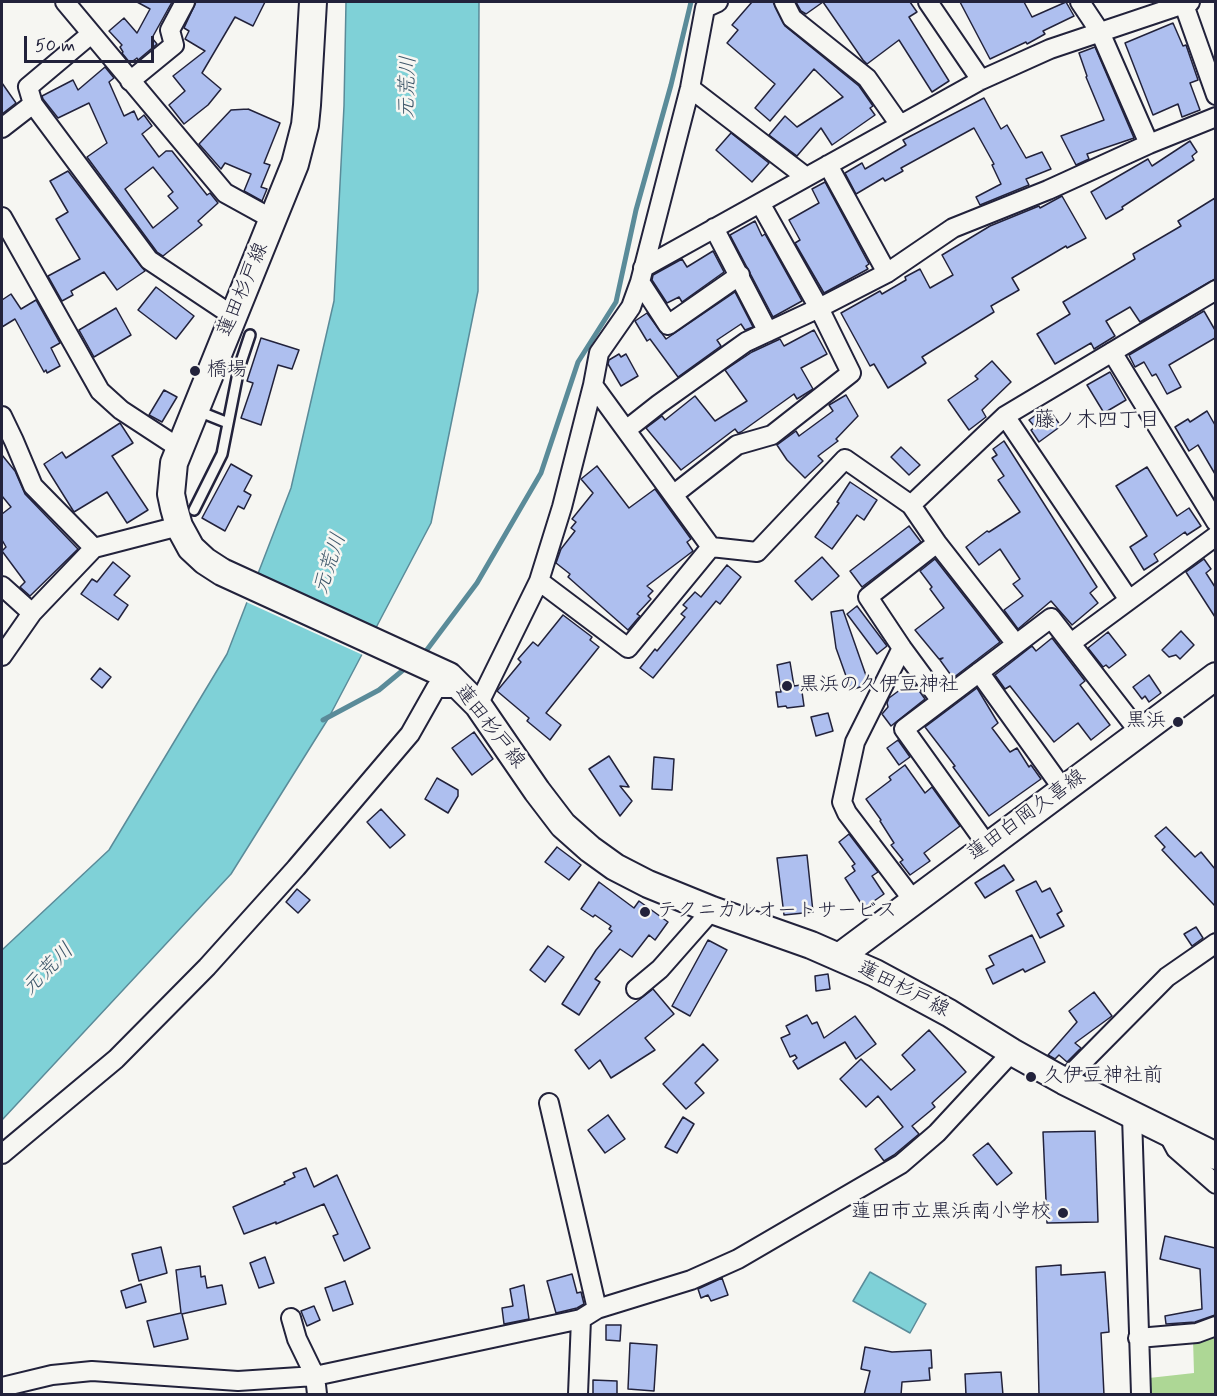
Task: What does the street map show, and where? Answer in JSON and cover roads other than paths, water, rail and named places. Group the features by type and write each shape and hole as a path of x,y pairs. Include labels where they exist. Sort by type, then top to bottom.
{"main road":[{"name":"蓮田杉戸線","path":"313,2 305,125 295,164 179,448 172,478 171,494 186,518 191,548 222,572 449,676 470,696 563,825 615,867 648,884 712,910 811,945 913,992 1064,1081 1215,1156"},
{"name":"蓮田白岡久喜線","path":"839,957 987,844 1215,676"}],"street":[{"path":"65,2 225,193 274,220"},
{"path":"130,81 174,45 170,30 185,2"},
{"path":"2,1154 116,1059 207,967 296,868 410,734 436,688 470,696 539,581 562,507 600,353 631,308 641,275 690,88 705,8 718,2"},
{"path":"784,2 792,18 867,78 900,125"},
{"path":"928,2 981,80"},
{"path":"1080,2 1100,32 1149,144"},
{"path":"641,275 714,228 981,80 1050,49 1186,2 1215,95"},
{"path":"90,34 28,87 33,104 148,260 233,316"},
{"path":"690,88 806,177"},
{"path":"2,128 33,104"},
{"path":"626,430 746,342 887,273 953,228 1048,190 1215,117"},
{"path":"828,165 887,273"},
{"path":"673,495 737,445 772,435 851,373 819,308 760,203"},
{"path":"2,217 100,391 121,410 179,448"},
{"path":"714,228 768,332"},
{"path":"641,275 668,325 740,275"},
{"path":"911,505 1005,416 1214,294"},
{"path":"1112,352 1215,522"},
{"path":"593,385 711,547 757,552 845,459 911,505 937,543 1016,644"},
{"path":"2,416 33,486 94,548"},
{"path":"1005,416 1129,600"},
{"path":"2,656 32,613 94,548 186,518"},
{"path":"1071,643 1215,536"},
{"path":"937,543 868,597 941,701"},
{"path":"539,581 628,648 711,547"},
{"path":"2,586 32,613"},
{"path":"987,844 904,729 1051,618 1140,733"},
{"path":"902,648 855,742 842,802 847,813 913,900"},
{"path":"979,672 1063,789"},
{"path":"636,989 660,969 712,910"},
{"path":"1064,1081 1167,977 1215,943"},
{"path":"2,1387 52,1375 92,1371 316,1385 581,1319 597,1309 691,1280 738,1259 901,1164 937,1133 1012,1052"},
{"path":"549,1103 597,1309"},
{"path":"1132,1116 1140,1395"},
{"path":"1167,1132 1176,1149 1215,1184"},
{"path":"291,1318 316,1385"},
{"path":"578,1395 581,1319"},
{"path":"1138,1338 1197,1333 1215,1326"}],"lane":[{"path":"186,518 222,454 239,368 250,335"},
{"path":"195,410 228,423"}],"water":[{"name":"元荒川","path":"346,2 479,2 478,291 431,523 328,719 231,874 2,1120 2,950 109,850 227,654 291,488 334,301 344,106"},
{"path":"870,1272 926,1304 910,1333 853,1301"}],"waterway":[{"path":"423,655 477,583 541,473 578,362 616,302 636,210 671,85 691,2"},
{"path":"323,720 379,690 408,666"}],"place":[{"name":"橋場","path":"195,371"},
{"name":"黒浜の久伊豆神社","path":"787,686"},
{"name":"黒浜","path":"1178,722"},
{"name":"テクニカルオートサービス","path":"645,912"},
{"name":"久伊豆神社前","path":"1031,1077"},
{"name":"蓮田市立黒浜南小学校","path":"1063,1213"}],"district":[{"name":"藤ノ木四丁目","path":"1097,422"}]}
